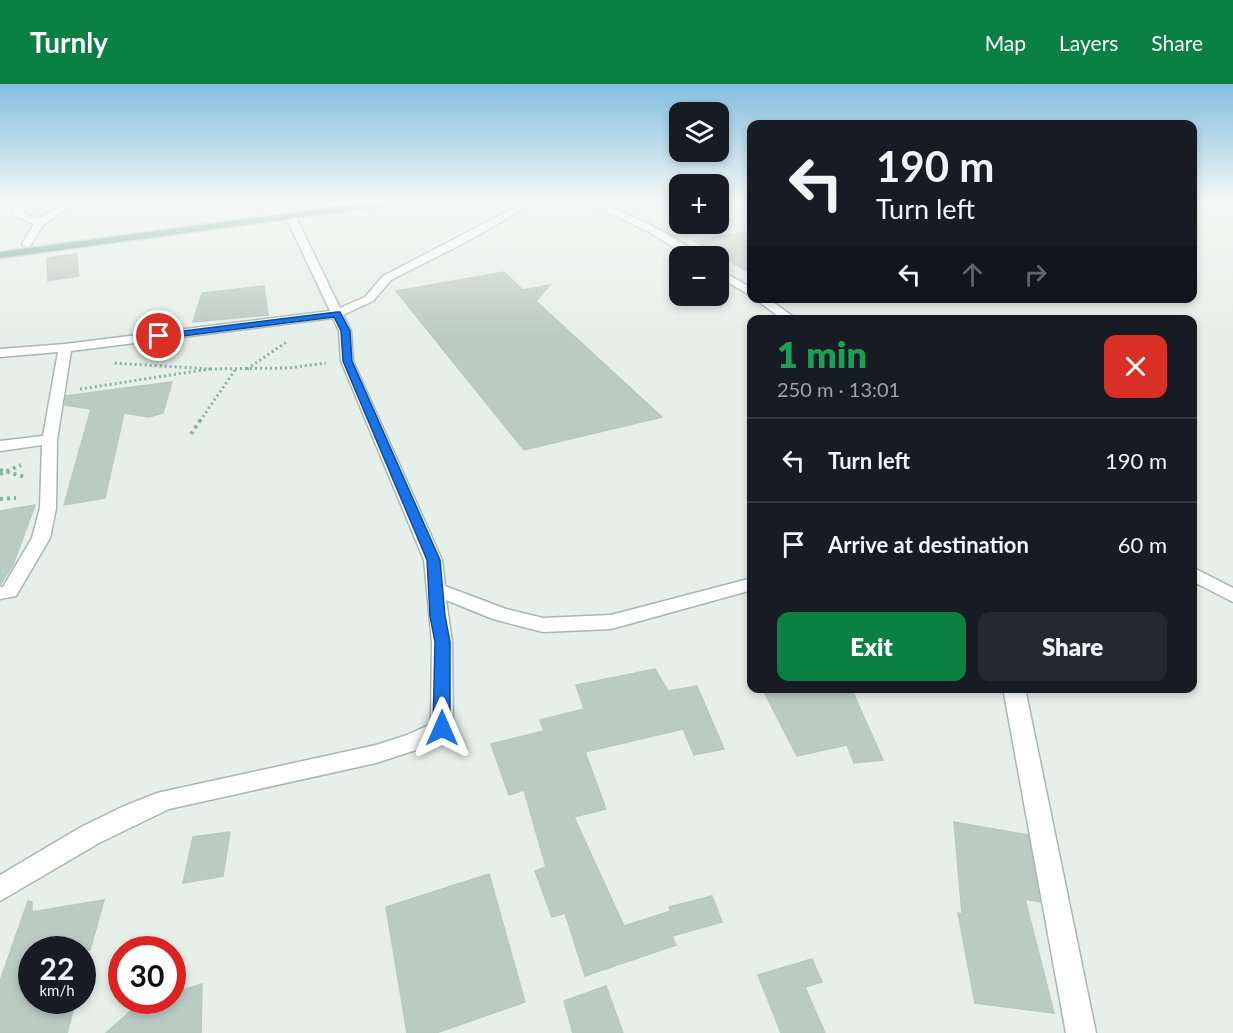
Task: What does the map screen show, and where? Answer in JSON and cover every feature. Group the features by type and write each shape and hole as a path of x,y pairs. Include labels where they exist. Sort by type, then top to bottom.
{"main road":[{"path":"0,255 56,247"}],"street":[{"path":"0,889 90,835 131,814 166,800 376,754 414,742 442,728 442,642 434,560 347,361 345,331 330,315 303,247"},
{"path":"0,353 65,348 330,315 369,299 387,278 448,247"},
{"path":"729,279 747,290"},
{"path":"766,303 784,315"},
{"path":"0,593 9,591 41,538 48,508 50,440 65,348"},
{"path":"0,446 50,440"},
{"path":"1197,576 1233,596"},
{"path":"437,590 500,614 543,625 611,622 747,585"},
{"path":"1015,693 1081,1033"}],"path":[{"path":"246,369 330,315"},
{"path":"108,363 246,369 289,368 347,361"},
{"path":"58,392 210,369"},
{"path":"191,434 236,369"},
{"path":"0,470 7,472"},
{"path":"0,499 16,498"}],"building":[{"path":"729,247 747,247 747,271 729,261"},
{"path":"76,254 79,276 48,281 47,258"},
{"path":"504,272 523,290 550,285 536,301 662,417 524,450 396,291"},
{"path":"264,286 268,315 193,322 202,293"},
{"path":"172,382 163,413 149,417 124,413 105,498 64,505 91,409 65,405 66,396"},
{"path":"35,505 13,565 0,585 0,511"},
{"path":"655,669 668,691 697,686 724,749 694,755 683,729 585,752 606,809 574,817 624,926 671,911 669,907 712,896 722,922 672,936 676,945 585,976 565,913 552,917 535,871 546,867 524,790 509,795 491,744 544,731 540,720 584,709 576,685"},
{"path":"765,693 853,693 883,760 854,763 847,745 797,756"},
{"path":"954,822 1028,835 1040,902 1025,899 1054,1013 975,1003 958,913 962,914"},
{"path":"230,832 223,876 183,883 193,837"},
{"path":"489,874 525,1002 436,1033 407,1033 386,907"},
{"path":"104,900 94,936 18,936 18,1014 72,1014 67,1033 0,1033 0,981 28,901 32,902 32,912"},
{"path":"812,959 822,982 805,987 825,1033 781,1033 758,975"},
{"path":"202,984 201,1033 106,1033 127,1014 186,1014 186,989"},
{"path":"606,986 623,1033 573,1033 564,1001"}],"route":[{"path":"159,336 337,314 345,331 347,361 414,519 434,560 442,642 442,728"}]}
